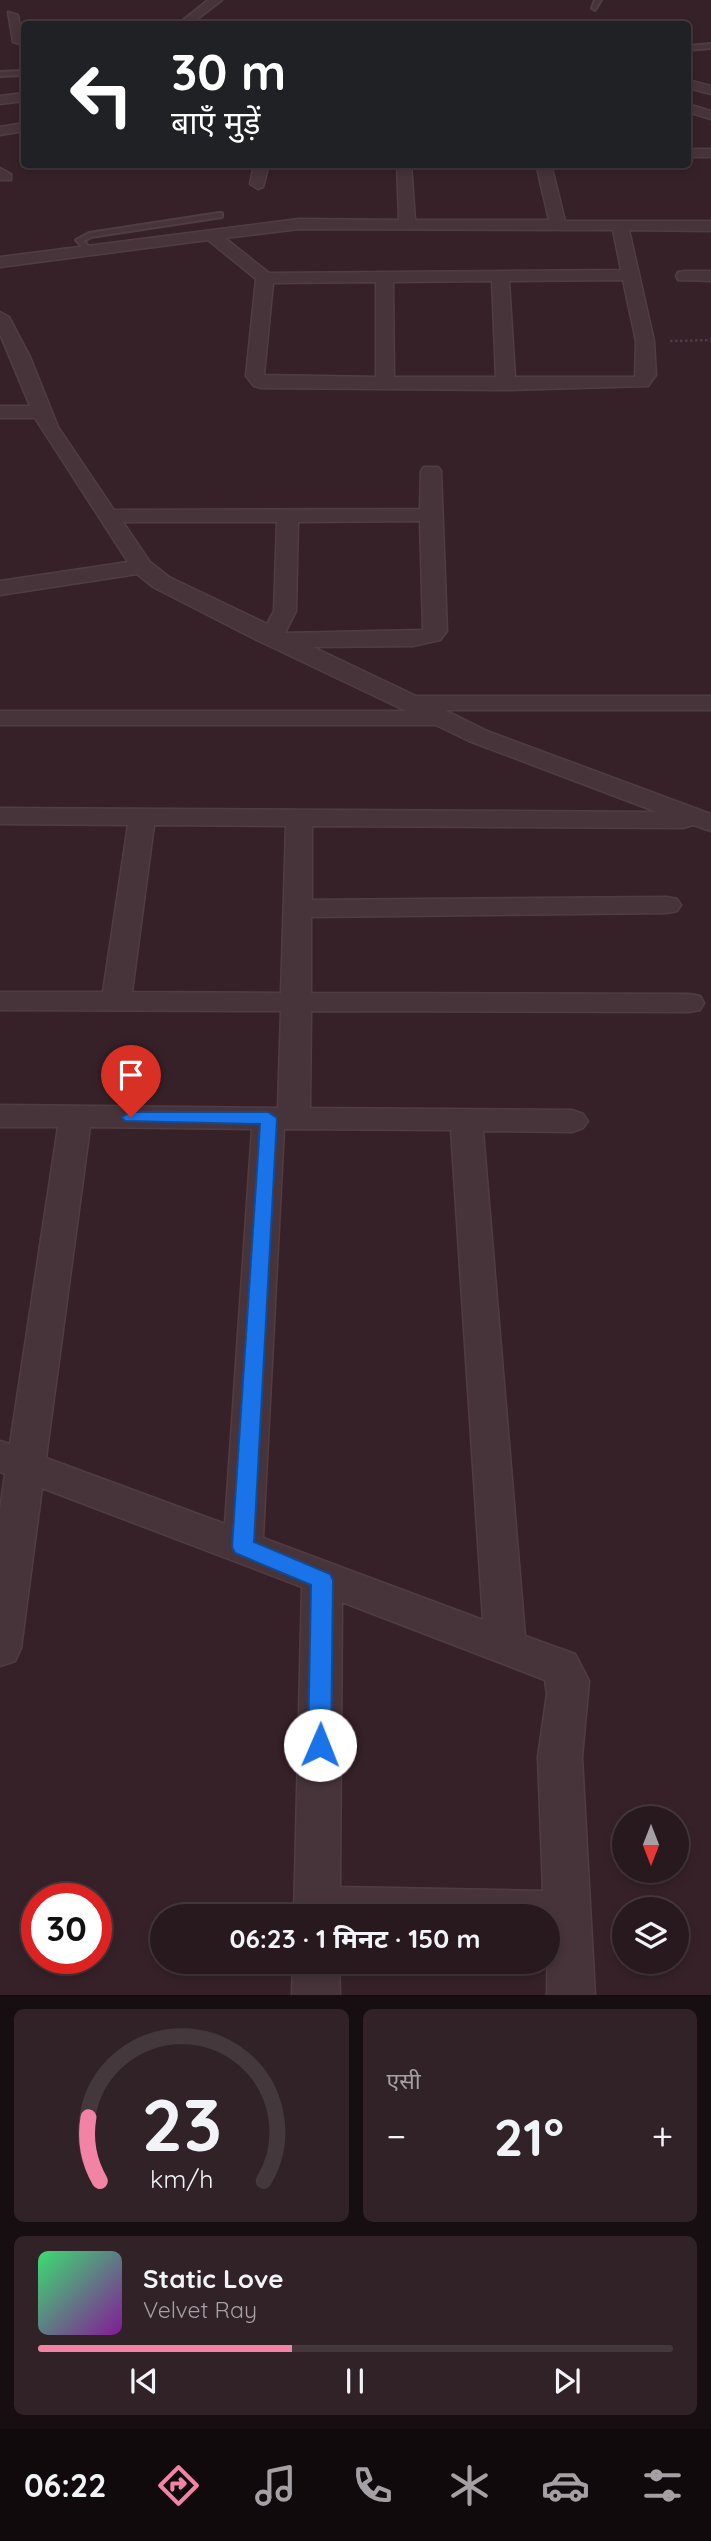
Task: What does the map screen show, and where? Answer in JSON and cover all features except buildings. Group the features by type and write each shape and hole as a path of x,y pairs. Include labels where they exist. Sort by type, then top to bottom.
{"street":[{"path":"188,21 215,0"},
{"path":"12,15 21,39"},
{"path":"0,43 21,42"},
{"path":"691,85 711,90"},
{"path":"0,100 21,97"},
{"path":"0,131 21,128"},
{"path":"700,153 711,172"},
{"path":"258,184 261,168"},
{"path":"404,168 407,224"},
{"path":"544,168 558,226"},
{"path":"0,262 299,223 711,226"},
{"path":"265,278 255,376 258,380 506,384 641,382 647,374 645,341 620,226"},
{"path":"209,233 265,278 630,275"},
{"path":"684,276 711,276"},
{"path":"384,277 385,383"},
{"path":"500,277 506,384"},
{"path":"0,317 10,357 48,427 142,567 172,588 478,736 709,821"},
{"path":"0,412 42,412"},
{"path":"272,638 424,638 432,635 435,631 431,471"},
{"path":"272,638 285,611 288,515"},
{"path":"110,516 430,515"},
{"path":"1,594 142,567"},
{"path":"410,702 711,703"},
{"path":"0,718 442,718"},
{"path":"0,816 709,821"},
{"path":"116,1002 142,817"},
{"path":"243,1547 281,1118 298,1004 299,817"},
{"path":"299,909 667,905"},
{"path":"0,1001 298,1004 689,1003"},
{"path":"0,1116 572,1121"},
{"path":"0,1648 12,1461 75,1117"},
{"path":"466,1120 505,1646"},
{"path":"12,1461 243,1547 322,1580 560,1667 568,1681 560,1757 571,1995"},
{"path":"317,1904 322,1580"},
{"path":"560,1913 566,1913"},
{"path":"316,1974 316,1995"}],"lane":[{"path":"594,8 598,0"},
{"path":"691,48 711,46"},
{"path":"0,74 21,73"},
{"path":"87,250 80,240 89,234 219,215"}],"path":[{"path":"645,341 711,340"}],"route":[{"path":"131,1117 268,1118 243,1547 322,1580 320,1745"}]}
